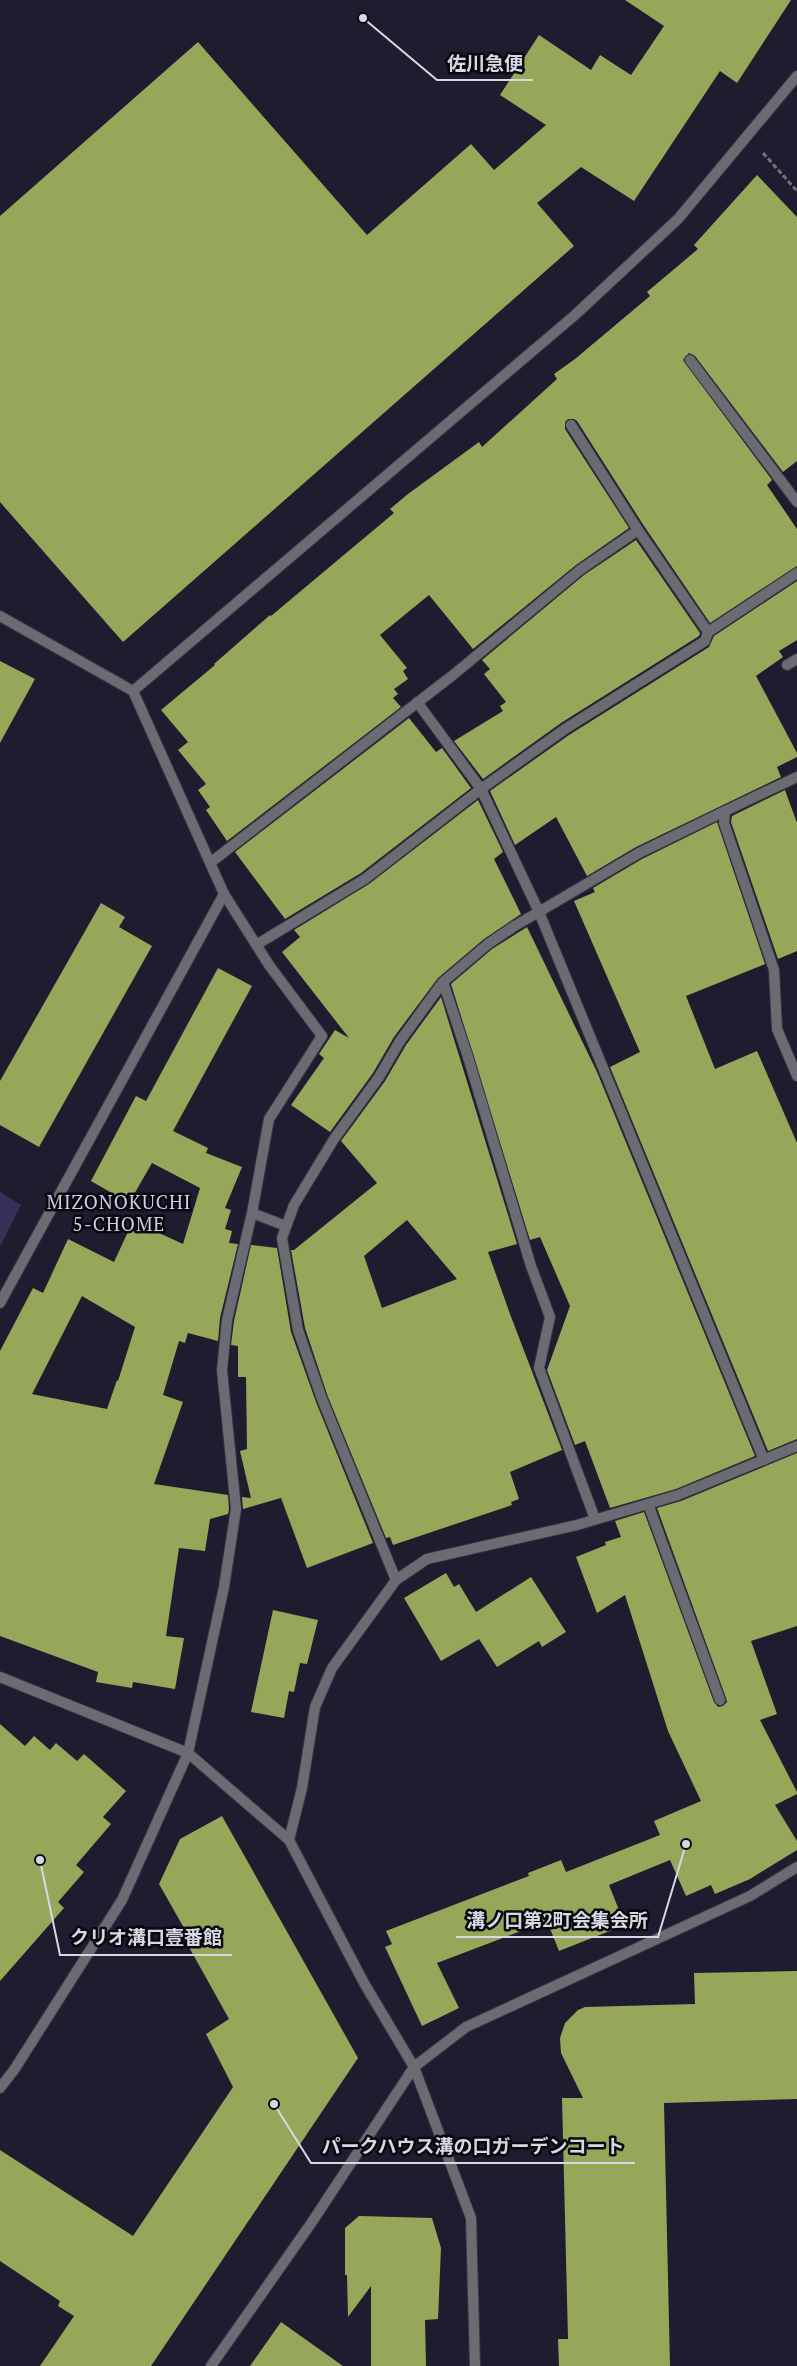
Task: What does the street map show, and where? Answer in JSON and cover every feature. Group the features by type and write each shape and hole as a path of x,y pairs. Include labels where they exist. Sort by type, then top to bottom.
{"street":[{"path":"133,691 575,315 678,219 797,76"},
{"path":"690,360 797,502"},
{"path":"570,425 638,530 708,632"},
{"path":"210,863 417,702 580,570 638,530"},
{"path":"256,945 365,879 481,789 565,729 705,641 708,632 797,573"},
{"path":"0,616 133,691 224,894 256,945 322,1036 269,1119 252,1213 228,1320 222,1370 236,1509 224,1587 188,1753 122,1900 14,2070 0,2088"},
{"path":"787,666 797,659"},
{"path":"417,702 481,789 539,912 764,1460"},
{"path":"396,1580 322,1399 298,1330 282,1238 294,1205 334,1139 380,1077 400,1041 443,982 488,944 639,853 797,777"},
{"path":"725,810 724,823 774,970 777,1029 797,1076"},
{"path":"0,1303 224,894"},
{"path":"443,982 468,1057 531,1266 550,1317 539,1368 595,1520"},
{"path":"252,1213 286,1226"},
{"path":"289,1840 302,1788 315,1707 332,1668 396,1580 427,1559 595,1520 678,1495 797,1446"},
{"path":"648,1504 720,1700"},
{"path":"0,1677 188,1753 289,1840 364,1983 414,2067 471,2218 475,2366"},
{"path":"211,2366 312,2222 414,2067 466,2027 750,1896 797,1867"}],"path":[{"path":"748,136 797,191"}],"shaded area":[{"path":"0,1192 21,1205 0,1247"}],"building":[{"path":"625,0 791,0 737,83 720,71 634,201 581,167 537,203 574,246 123,642 0,502 0,216 198,42 367,235 471,144 494,170 546,125 500,95 539,35 591,70 600,55 631,75 664,26"},
{"path":"757,175 797,217 797,461 783,472 695,356 689,353 683,360 772,480 767,485 797,529 797,566 710,623 644,526 577,421 568,419 565,422 565,429 629,528 576,565 473,649 429,595 380,635 407,668 403,671 408,679 394,689 398,694 393,698 401,707 227,841 206,810 210,807 198,790 206,784 178,750 188,742 161,710 215,665 270,615 394,513 390,509 408,494 479,442 482,447 557,379 554,374 575,359 650,296 647,292 698,249 694,245"},
{"path":"636,540 700,633 699,636 561,723 483,779 454,741 503,711 500,706 506,702 484,674 490,669 482,660 584,575"},
{"path":"797,581 797,640 779,651 783,657 756,676 797,753 797,757 777,767 781,777 636,847 587,876 556,817 515,845 490,791 569,735 709,647 714,636"},
{"path":"0,661 35,679 0,743"},
{"path":"409,718 436,752 442,748 471,788 361,873 285,919 235,852"},
{"path":"785,790 797,823 797,951 778,959 731,822 732,816"},
{"path":"478,800 503,852 494,859 521,914 484,939 438,978 394,1037 373,1073 330,1132 291,1105 324,1058 319,1054 335,1030 349,1038 282,952 300,937 294,930 369,884"},
{"path":"717,822 765,964 686,996 715,1069 757,1051 797,1143 797,1439 768,1451 610,1067 640,1052 574,901 595,892 593,888 642,859"},
{"path":"101,903 125,917 119,927 152,946 39,1147 0,1125 0,1081"},
{"path":"527,927 597,1072 755,1456 676,1489 610,1508 585,1441 575,1445 547,1370 570,1306 540,1237 530,1240 451,984 492,949"},
{"path":"218,968 252,986 173,1131 208,1148 206,1153 242,1167 225,1208 231,1210 225,1229 232,1231 229,1243 238,1244 220,1318 218,1341 188,1333 185,1343 179,1341 163,1395 183,1402 154,1484 228,1495 229,1509 228,1514 210,1519 205,1551 179,1548 166,1636 184,1638 175,1689 133,1682 132,1688 96,1682 98,1672 0,1636 0,1351 33,1288 43,1293 68,1239 114,1262 133,1221 183,1244 200,1188 152,1163 129,1203 91,1181 136,1096 146,1101","holes":["82,1296 135,1327 107,1409 32,1394"]},
{"path":"441,997 517,1244 488,1252 562,1450 510,1472 519,1499 511,1502 512,1505 393,1545 390,1537 386,1538 328,1397 305,1328 291,1250 294,1250 377,1183 341,1141 385,1081 406,1045","holes":["407,1220 457,1279 382,1308 364,1256"]},
{"path":"251,1245 277,1248 291,1332 316,1402 373,1543 307,1568 281,1498 243,1509 242,1497 251,1498 240,1451 247,1449 246,1377 238,1377 238,1346 231,1345 234,1321"},
{"path":"797,1453 797,1626 751,1641 777,1714 760,1720 797,1792 797,1794 775,1805 797,1841 797,1850 750,1879 715,1894 711,1885 686,1896 670,1860 609,1885 625,1925 559,1951 547,1921 437,1963 459,2008 422,2026 385,1947 392,1944 386,1931 529,1876 528,1873 561,1860 566,1872 660,1835 654,1821 701,1801 668,1731 625,1595 597,1613 576,1557 606,1545 605,1542 621,1537 615,1521 644,1512 714,1702 718,1707 723,1706 727,1702 726,1698 657,1508 681,1501"},
{"path":"446,1573 454,1587 459,1584 476,1612 531,1577 566,1632 542,1647 539,1641 497,1667 479,1639 441,1661 404,1598"},
{"path":"273,1610 318,1620 307,1664 300,1663 294,1692 289,1691 284,1718 251,1712"},
{"path":"0,1724 25,1746 34,1736 50,1750 56,1743 77,1761 84,1754 126,1791 103,1817 111,1824 76,1865 84,1872 58,1902 64,1908 0,1981"},
{"path":"222,1816 358,2058 151,2366 40,2366 74,2316 58,2306 60,2301 0,2261 0,2150 133,2236 233,2087 206,2034 229,2019 180,1931 184,1928 159,1884 180,1839"},
{"path":"797,1971 797,2099 664,2103 670,2366 559,2366 558,2339 568,2339 562,2098 583,2098 561,2053 560,2038 565,2023 578,2010 585,2007 695,2004 694,1973"},
{"path":"359,2216 432,2218 441,2248 438,2319 425,2320 426,2366 371,2366 371,2286 348,2317 347,2275 345,2275 345,2228"},
{"path":"281,2322 343,2366 250,2366"}],"place":[{"name":"佐川急便","path":"363,18"},
{"name":"溝ノ口第2町会集会所","path":"686,1844"},
{"name":"クリオ溝口壹番館","path":"40,1860"},
{"name":"パークハウス溝の口ガーデンコート","path":"274,2104"}],"district":[{"name":"MIZONOKUCHI 5-CHOME","path":"119,1212"}]}
